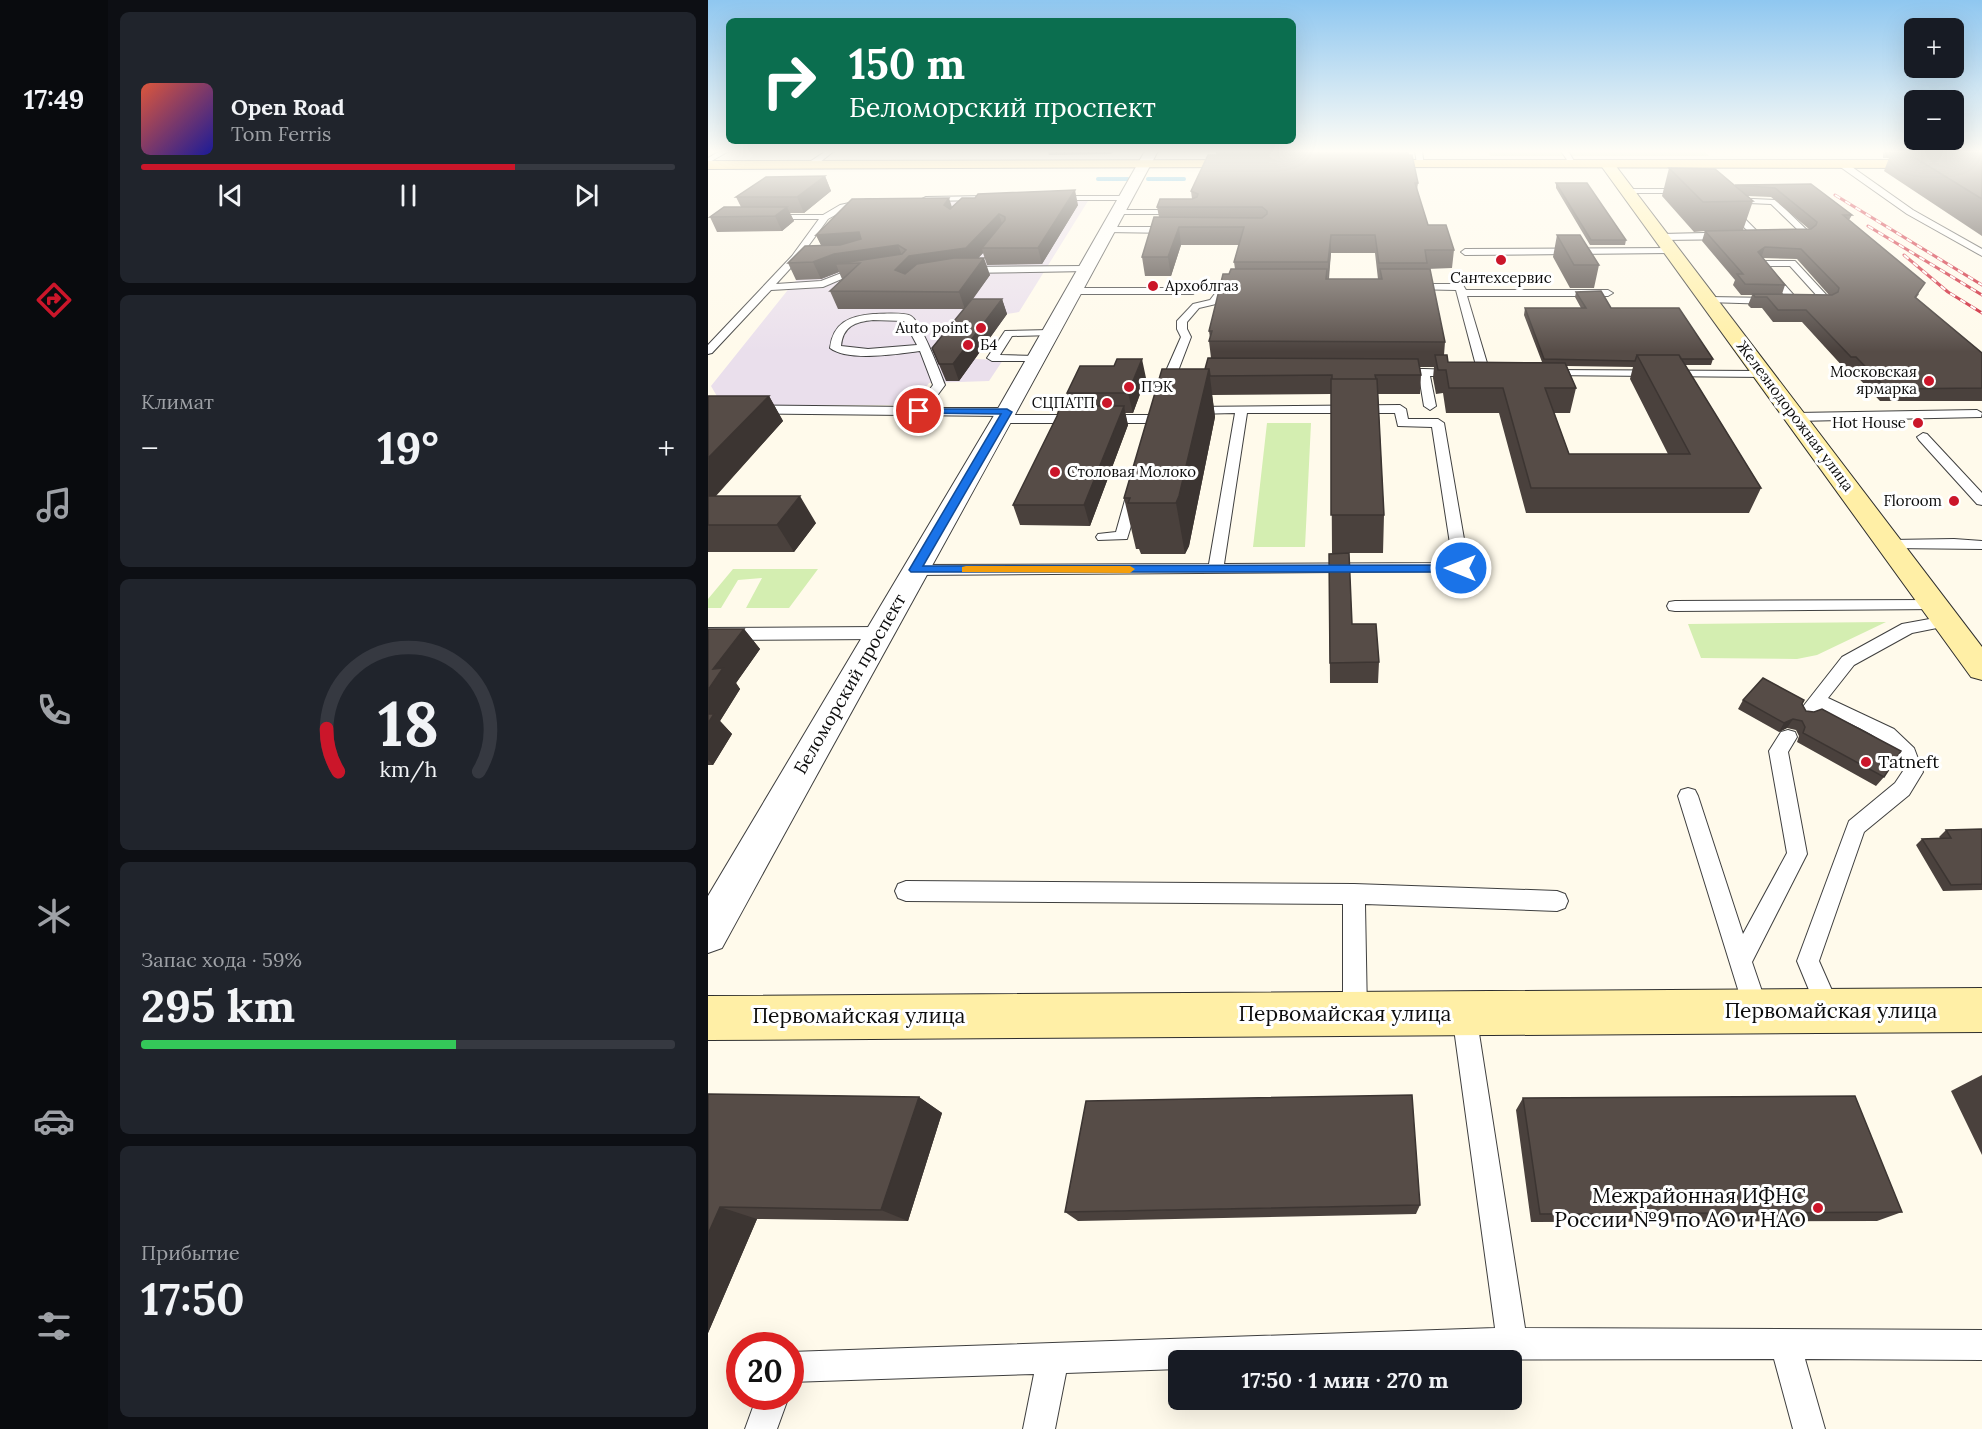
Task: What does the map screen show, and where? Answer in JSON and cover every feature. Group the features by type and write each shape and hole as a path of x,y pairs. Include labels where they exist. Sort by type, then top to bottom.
{"main road":[{"name":"Железнодорожная улица","path":"1647,218 1982,669"},
{"name":"Первомайская улица","path":"708,1018 1982,1010"}],"street":[{"name":"Беломорский проспект","path":"708,934 1116,218"}],"lane":[{"path":"708,351 795,258 824,218"},
{"path":"1138,218 1187,230"},
{"path":"1740,218 1754,233 1748,236"},
{"path":"1781,235 1807,234 1789,218"},
{"path":"1917,218 1982,253"},
{"path":"1465,252 1666,243 1759,236"},
{"path":"795,258 806,258"},
{"path":"976,269 983,260"},
{"path":"1709,300 1794,301 1827,301 1792,262 1761,263 1794,301"},
{"path":"953,272 976,269 1193,291 1195,288"},
{"path":"769,287 823,284 842,276 870,271"},
{"path":"1175,374 1186,337 1182,329 1182,321 1196,306 1213,302 1223,289 1250,286"},
{"path":"1379,372 1490,373 1460,287 1402,287"},
{"path":"1462,294 1608,293"},
{"path":"919,411 939,385 924,347 908,318 880,315 862,317 840,328 834,336 835,348 871,354 924,347"},
{"path":"1036,359 993,358 1009,333 1050,333"},
{"path":"1424,372 1430,406"},
{"path":"1540,373 1764,374"},
{"path":"708,409 919,411 1155,419"},
{"path":"915,570 1461,568 1438,423 1402,423 1400,409 1194,410"},
{"path":"1216,569 1242,410"},
{"path":"1796,417 1977,414"},
{"path":"1923,437 1982,501"},
{"path":"1103,537 1122,536 1137,483"},
{"path":"1891,544 1982,545"},
{"path":"1675,606 1940,613"},
{"path":"1829,1011 1808,961 1856,827 1902,789 1913,772 1907,753 1887,734 1812,707 1848,661 1940,613"},
{"path":"708,634 878,633"},
{"path":"1740,961 1797,854 1778,751 1788,737"},
{"path":"1688,796 1757,1012"},
{"path":"906,891 1354,894 1557,901"},
{"path":"1354,894 1354,1014"},
{"path":"1464,1014 1512,1343"},
{"path":"804,1367 1512,1343 1982,1345"},
{"path":"1785,1344 1809,1429"},
{"path":"1039,1429 1053,1358"},
{"path":"761,1429 768,1410"}],"shaded area":[{"path":"871,218 1078,218 1019,312 1007,314 975,359 1003,360 989,381 929,383 913,405 740,405 718,398 711,386 791,286 811,265"}],"green space":[{"path":"1267,423 1311,423 1305,547 1253,547"},
{"path":"733,569 818,569 789,608 746,608 762,578 738,580 721,608 708,608 708,599"},
{"path":"1886,622 1817,655 1797,659 1701,658 1688,624"}],"building":[{"path":"833,218 995,218 966,248 909,256 895,270 905,274 917,264 954,258 984,258 959,292 830,291 860,263 836,264 902,254 906,250 898,245 834,254 813,262 788,263 805,246 840,245 861,239 859,232 816,235"},
{"path":"1005,218 1057,218 1038,248 982,248"},
{"path":"1154,218 1426,218 1428,225 1446,225 1454,250 1425,250 1427,263 1379,263 1375,235 1331,235 1328,262 1234,262 1244,227 1179,227 1168,257 1142,257"},
{"path":"1577,218 1611,218 1626,240 1591,240"},
{"path":"1812,218 1846,218 1925,283 1915,297 1982,353 1982,388 1887,389 1856,357 1851,357 1806,310 1778,310 1767,297 1755,297 1753,294 1832,295 1838,292 1839,288 1801,249 1765,247 1758,252 1785,285 1745,284 1737,274 1743,274 1705,231 1811,229 1817,222"},
{"path":"1557,235 1580,235 1599,265 1574,265"},
{"path":"1231,269 1327,269 1326,279 1382,279 1380,269 1430,269 1445,342 1209,341 1212,331 1209,331 1223,274 1229,274"},
{"path":"1601,291 1611,308 1679,308 1713,359 1681,359 1679,355 1637,355 1635,361 1544,359 1525,308 1586,308 1576,292"},
{"path":"972,299 1002,299 953,364 939,364 932,348"},
{"path":"1435,355 1447,355 1448,362 1565,363 1576,388 1545,388 1569,454 1690,454 1637,355 1679,355 1761,488 1531,488 1503,388 1449,388 1446,370 1438,370"},
{"path":"1208,358 1418,359 1421,375 1375,375 1376,379 1332,379 1332,375 1210,376 1209,369 1205,369"},
{"path":"1117,359 1142,359 1128,393 1067,393 1080,366 1114,366"},
{"path":"1162,369 1209,369 1179,496 1176,503 1128,503 1130,498 1124,498"},
{"path":"1331,379 1377,379 1384,515 1331,515"},
{"path":"708,396 769,396 708,458"},
{"path":"1060,406 1124,406 1084,505 1013,505 1057,416"},
{"path":"708,496 800,496 777,525 708,525"},
{"path":"1349,553 1352,624 1376,624 1379,662 1330,663 1329,554"},
{"path":"708,629 744,629 713,669 723,668 708,690"},
{"path":"1763,678 1804,700 1802,704 1806,711 1814,712 1822,709 1901,751 1884,777 1803,733 1805,727 1802,721 1793,719 1784,723 1743,700"},
{"path":"708,714 714,714 708,723"},
{"path":"1982,829 1982,884 1951,885 1922,839 1951,838 1946,830"},
{"path":"708,1094 919,1097 881,1210 720,1207 708,1234"},
{"path":"1412,1095 1420,1205 1065,1212 1086,1101"},
{"path":"1855,1096 1902,1212 1540,1214 1523,1098"}],"railway":[{"path":"1872,218 1982,285"},
{"path":"1868,226 1982,295"},
{"path":"1904,255 1948,292 1982,313"}],"slow traffic":[{"path":"966,570 1130,569"}],"place":[{"name":"Сантехсервис","path":"1501,260"},
{"name":"Архоблгаз","path":"1153,286"},
{"name":"Auto point","path":"981,328"},
{"name":"Б4","path":"968,345"},
{"name":"Московская ярмарка","path":"1929,381"},
{"name":"ПЭК","path":"1129,387"},
{"name":"СЦПАТП","path":"1107,403"},
{"name":"Hot House","path":"1918,423"},
{"name":"Столовая Молоко","path":"1055,472"},
{"name":"Floroom","path":"1954,501"},
{"name":"Tatneft","path":"1866,762"},
{"name":"Межрайонная ИФНС России №9 по АО и НАО","path":"1818,1208"}],"route":[{"path":"919,411 1007,412 915,570 1461,568"}]}
